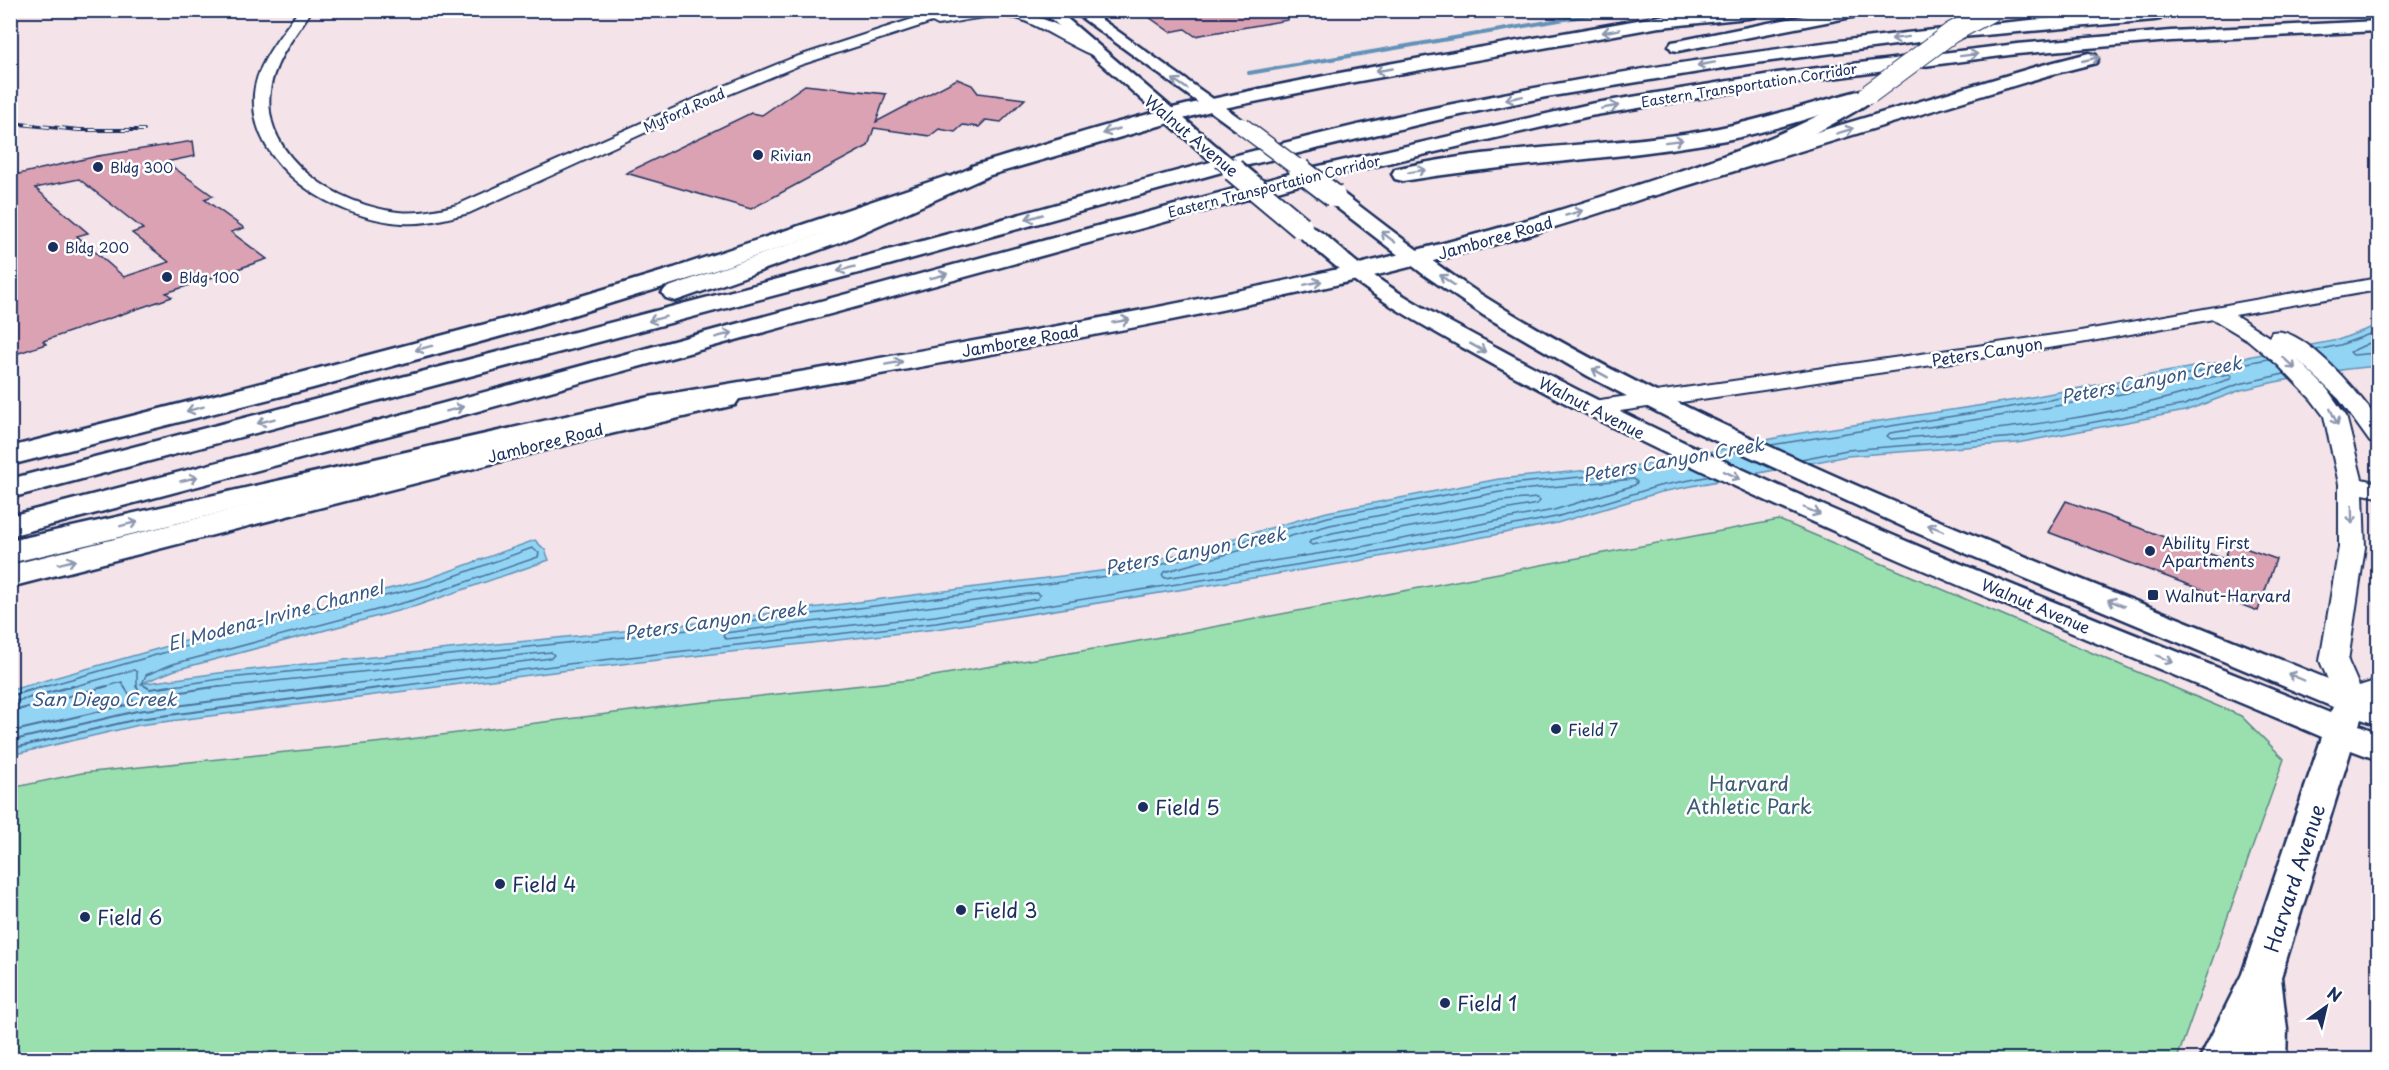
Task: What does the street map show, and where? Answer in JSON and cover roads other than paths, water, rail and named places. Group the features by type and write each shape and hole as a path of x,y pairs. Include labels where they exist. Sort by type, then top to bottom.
{"main road":[{"name":"Walnut Avenue","path":"1048,10 1193,138 1357,274 1482,351 1664,443 1762,489 2362,709"},
{"name":"Walnut Avenue","path":"1078,10 1242,126 1417,259 1488,309 1605,376 1718,434 2362,709 2379,747"},
{"path":"10,456 323,375 591,302 764,246 980,171 1168,115 1343,78 1727,10"},
{"path":"1661,22 1780,10"},
{"path":"1654,51 1862,10"},
{"name":"Jamboree Road","path":"10,576 577,434 836,374 1216,304 1357,274 1475,245 1648,190 1749,153 1837,116 1951,33 1993,10"},
{"name":"Eastern Transportation Corridor","path":"1090,202 1347,134 1533,94 1612,80 1733,59 1924,35 2037,23 2174,13"},
{"path":"1648,190 2042,71 2109,55 2254,37 2379,27"},
{"name":"Eastern Transportation Corridor","path":"1132,222 1323,172 1590,110 1777,79 2029,48 2171,36 2379,27"},
{"path":"10,489 902,254 1090,202 1277,143 1344,125 1612,60"},
{"path":"10,526 399,424 1132,222 1198,214 1424,170 1724,134 1796,118 1869,94"},
{"path":"297,413 390,378 742,271 939,191 980,171"},
{"path":"10,552 639,408 836,374"},
{"name":"Harvard Avenue","path":"2265,1059 2266,1030 2261,977 2362,709"},
{"path":"2220,1059 2261,977"}],"street":[{"name":"Myford Road","path":"306,10 280,48 265,78 262,112 270,135 290,164 322,192 356,206 394,217 417,218 463,209 720,93 820,53 955,10"},
{"path":"905,27 982,14 1017,14 1054,28 1099,54"},
{"name":"Peters Canyon","path":"1593,408 2075,338 2379,284"},
{"path":"2224,311 2308,356 2343,389 2379,437"},
{"path":"2264,334 2319,394 2335,416 2351,484 2352,547 2334,661 2362,709"},
{"path":"2351,484 2379,490"}],"water":[{"name":"San Diego Creek","path":"2378,325 2378,366 2275,382 2241,390 2185,411 2017,443 1847,456 1661,492 1557,523 1358,561 937,629 577,669 139,725 11,755 11,690 257,621 425,580 535,540 545,550 549,560 416,606 175,670 140,684 219,673 672,626 1132,567 1327,512 1499,479 1650,464 1795,434 2016,400 2338,340"}],"waterway":[{"name":"El Modena-Irvine Channel","path":"1249,73 1618,10"}],"railway":[{"path":"10,123 79,130 144,130"}],"place":[{"name":"Rivian","path":"758,155"},
{"name":"Bldg 300","path":"98,167"},
{"name":"Bldg 200","path":"53,247"},
{"name":"Bldg 100","path":"167,277"},
{"name":"Ability First Apartments","path":"2150,551"},
{"name":"Walnut-Harvard","path":"2153,595"},
{"name":"Field 7","path":"1556,729"},
{"name":"Field 5","path":"1143,807"},
{"name":"Field 4","path":"500,884"},
{"name":"Field 3","path":"961,910"},
{"name":"Field 6","path":"85,917"},
{"name":"Field 1","path":"1445,1003"}],"water label":[{"name":"Peters Canyon Creek","path":"2151,379"},
{"name":"Peters Canyon Creek","path":"1673,459"},
{"name":"Peters Canyon Creek","path":"1195,550"},
{"name":"Peters Canyon Creek","path":"715,620"}],"park label":[{"name":"Harvard Athletic Park","path":"1749,794"}]}
